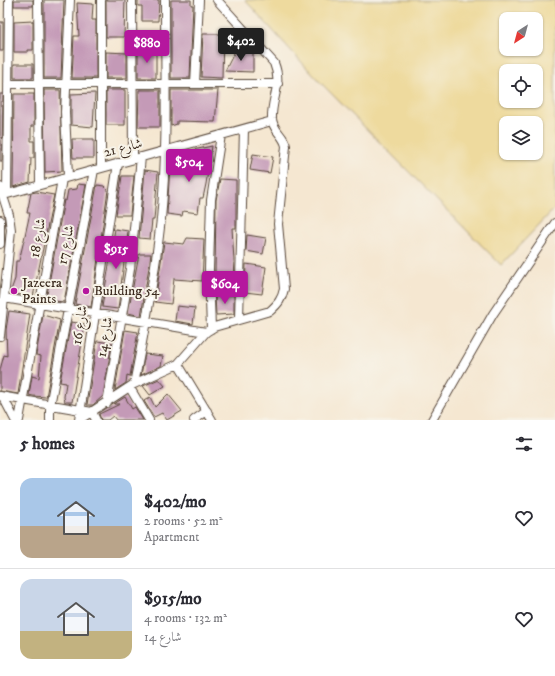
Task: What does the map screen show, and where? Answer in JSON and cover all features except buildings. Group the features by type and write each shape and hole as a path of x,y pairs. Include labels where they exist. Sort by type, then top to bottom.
{"street":[{"path":"0,336 11,230 5,195 9,0"},
{"path":"38,0 40,184"},
{"name":"شارع 18","path":"19,420 65,177 65,112 70,0"},
{"name":"شارع 17","path":"50,420 50,406 67,310 97,168 101,84 101,0"},
{"name":"شارع 14","path":"107,403 130,268 137,158 132,84 132,0"},
{"path":"149,420 132,386 146,322 161,218 164,151 165,0"},
{"path":"194,84 199,0"},
{"path":"4,298 67,310 209,330 239,319 270,311 280,301 284,289 278,224 286,146 283,137 276,130 272,121 278,84 278,72 274,63 217,0"},
{"path":"8,84 278,84"},
{"name":"شارع 21","path":"5,195 97,168 272,121"},
{"path":"239,319 244,129"},
{"path":"79,420 132,386 178,364 209,330 211,200 221,135"},
{"name":"شارع 16","path":"79,420 118,163"},
{"path":"0,187 5,195"},
{"path":"0,220 0,244"},
{"path":"432,420 493,314 555,223"},
{"path":"0,261 9,258"},
{"path":"178,364 212,420"},
{"path":"1,397 92,412"},
{"path":"1,397 15,420"},
{"path":"194,420 207,411"},
{"path":"92,412 96,420"}],"sand":[{"path":"245,0 555,0 555,208 501,265 317,79"}],"place":[{"name":"Jazeera Paints","path":"14,291"},
{"name":"Building 54","path":"86,291"}]}
